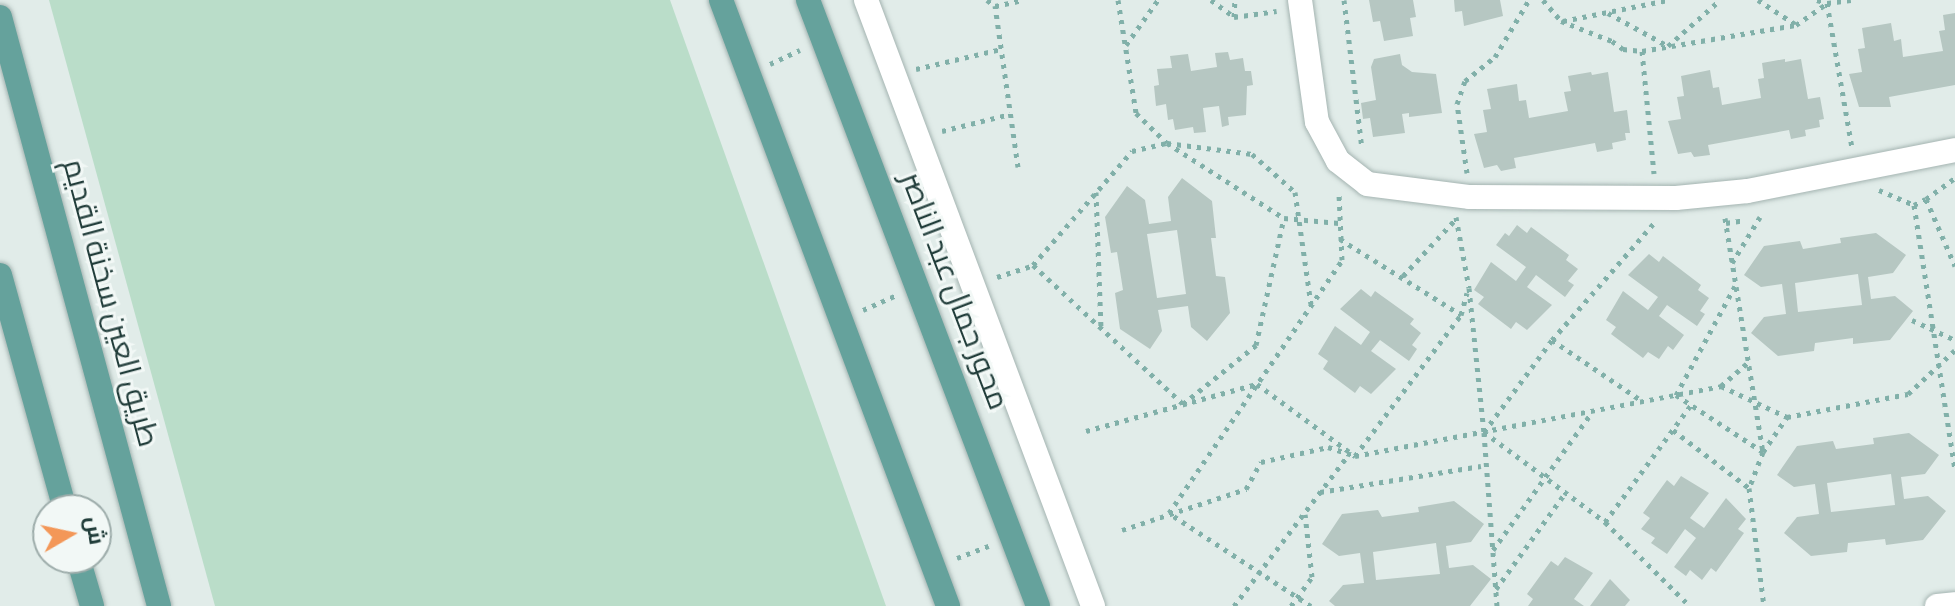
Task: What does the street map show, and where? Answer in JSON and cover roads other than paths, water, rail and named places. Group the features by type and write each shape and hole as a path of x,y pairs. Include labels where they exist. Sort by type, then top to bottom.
{"main road":[{"path":"721,0 948,606"},
{"name":"محور جمال عبد الناصر","path":"808,0 1038,606"},
{"name":"طريق العين سخنة القديم","path":"0,17 159,606"},
{"path":"0,275 61,494"},
{"path":"83,574 92,606"}],"street":[{"path":"866,0 1093,606"},
{"path":"1300,4 1317,122 1338,161 1367,184 1462,195 1666,199 1720,195 1955,150"},
{"path":"1937,606 1955,604"}]}
